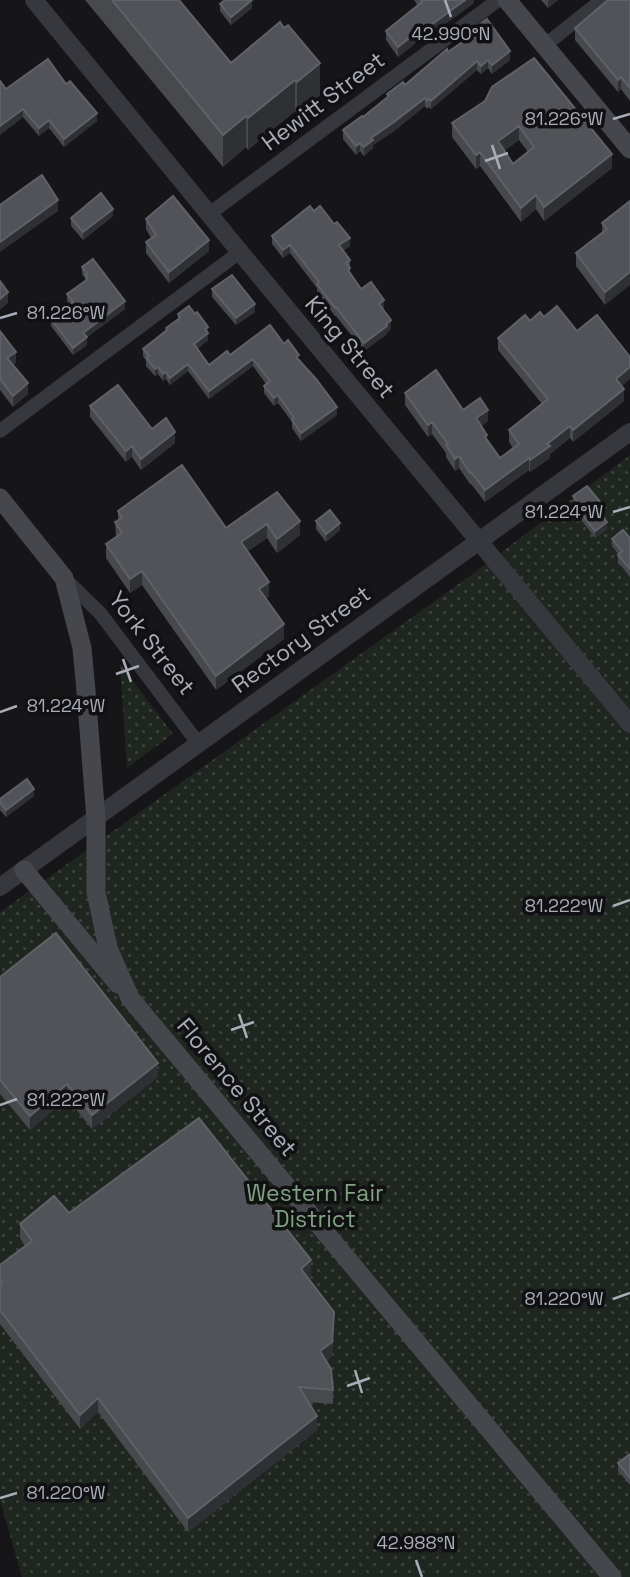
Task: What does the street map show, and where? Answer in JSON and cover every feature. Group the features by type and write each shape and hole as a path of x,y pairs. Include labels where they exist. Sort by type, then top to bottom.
{"main road":[{"path":"507,0 630,149"},
{"name":"York Street","path":"0,498 64,578 82,648 96,818"},
{"name":"Florence Street","path":"96,818 96,892 108,948 130,998 612,1577"},
{"path":"24,870 130,998"}],"street":[{"name":"King Street","path":"34,0 630,724"},
{"name":"Hewitt Street","path":"209,214 498,0"},
{"path":"544,46 602,0"},
{"path":"0,431 240,253"},
{"name":"Rectory Street","path":"0,887 630,432"},
{"name":"York Street","path":"64,578 100,613 198,743"}],"green space":[{"name":"Western Fair District","path":"630,455 630,1577 22,1577 0,1500 0,912 474,573"},
{"path":"120,664 173,734 127,768"}],"building":[{"path":"112,0 179,0 231,63 280,22 284,28 288,25 320,63 223,135"},
{"path":"225,0 252,0 231,17 220,4"},
{"path":"421,0 465,0 398,47 386,31 422,2"},
{"path":"608,0 630,0 630,88 621,77 618,80 575,28"},
{"path":"487,19 510,51 492,65 488,60 481,66 477,61 431,101 425,98 371,138 373,140 364,147 360,143 356,146 343,130 363,117 403,82 405,85 447,49 448,52 471,36 469,32"},
{"path":"534,58 612,154 544,207 536,195 521,208 480,152 476,155 452,123 485,101 492,87","holes":["519,126 534,147 513,164 498,141"]},
{"path":"48,59 66,84 70,81 97,113 64,139 49,120 39,128 23,109 0,126 0,81 6,89"},
{"path":"42,175 58,200 0,242 0,205"},
{"path":"101,193 113,209 83,232 71,218"},
{"path":"173,196 209,240 169,272 146,242 156,235 146,219"},
{"path":"630,201 630,272 605,292 576,253 607,229 602,223"},
{"path":"310,206 314,211 320,206 350,238 339,245 350,260 346,263 350,268 348,270 361,289 371,282 384,300 379,304 391,320 364,343 290,245 283,250 272,236"},
{"path":"93,259 125,301 83,333 87,337 73,348 51,319 73,302 67,294 88,279 82,267"},
{"path":"232,275 255,304 236,318 212,289"},
{"path":"0,281 8,292 0,299"},
{"path":"189,306 208,327 205,329 208,333 194,344 209,365 227,351 230,355 270,325 284,344 288,340 299,355 296,357 337,407 301,433 278,395 274,398 264,386 270,381 253,359 209,391 188,364 170,378 158,367 155,369 143,349 180,318 178,314"},
{"path":"557,306 577,331 597,315 630,357 630,367 616,379 624,389 573,430 570,426 547,444 550,446 485,490 459,456 455,459 432,422 428,425 405,393 436,370 463,410 480,398 488,410 476,418 500,458 519,444 509,430 548,399 498,338 525,315 530,321 540,312 544,317"},
{"path":"0,331 16,352 7,358 28,383 13,396 0,379"},
{"path":"118,385 152,429 166,418 175,432 141,459 132,446 126,451 90,406"},
{"path":"182,465 226,528 277,492 300,521 277,539 267,524 241,542 269,582 259,589 284,624 216,676 142,571 130,579 106,544 122,533 115,522 122,518 118,511"},
{"path":"587,486 602,504 597,508 607,522 595,531 582,514 585,511 573,496"},
{"path":"330,510 340,523 326,534 316,521"},
{"path":"623,530 630,538 630,569 618,555 622,551 612,539"},
{"path":"27,779 34,789 6,810 0,799"},
{"path":"56,933 158,1063 92,1115 67,1084 30,1116 0,1080 0,977"},
{"path":"199,1118 311,1260 301,1269 334,1312 332,1342 320,1351 331,1369 333,1390 299,1387 317,1416 188,1518 98,1398 80,1415 0,1310 0,1265 32,1241 20,1224 54,1196 69,1213"},
{"path":"630,1454 630,1478 618,1463"}]}
